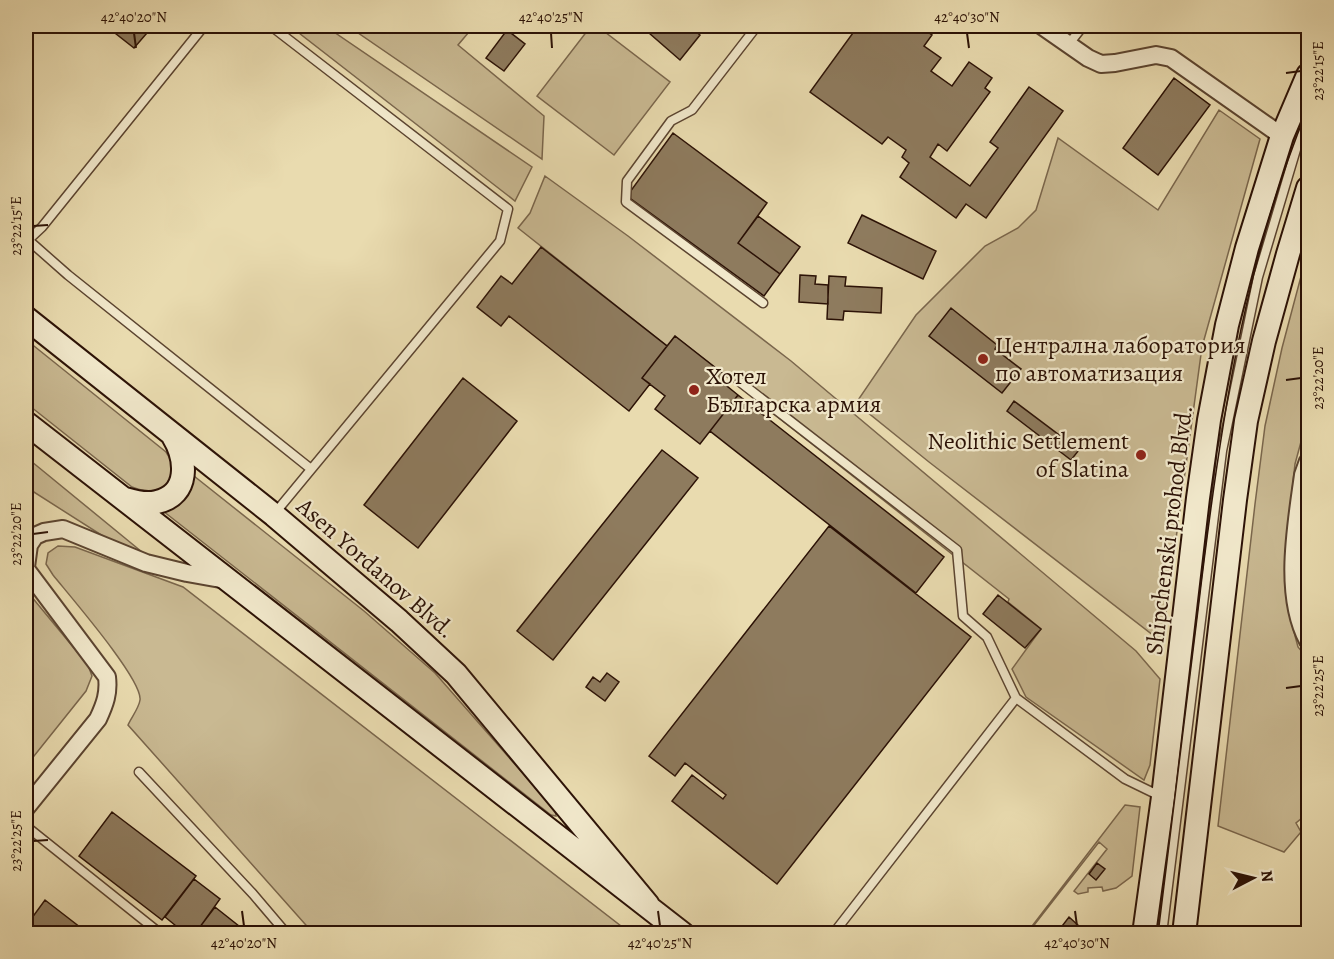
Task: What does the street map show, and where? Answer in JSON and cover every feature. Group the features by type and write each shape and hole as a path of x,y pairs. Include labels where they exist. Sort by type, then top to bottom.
{"main road":[{"name":"Shipchenski prohod Blvd.","path":"1144,933 1209,420 1227,325 1246,248 1282,136 1308,75"},
{"path":"1184,933 1246,421 1264,341 1308,188"},
{"name":"Asen Yordanov Blvd.","path":"26,318 274,515 399,621 456,674 648,905"},
{"name":"Asen Yordanov Blvd.","path":"26,423 123,499 193,565 226,580 683,933"},
{"path":"123,499 138,503 158,502 177,489 184,463 180,447 172,435"}],"street":[{"path":"1042,26 1088,58 1101,64 1156,55 1171,58 1282,136"},
{"path":"1308,461 1300,496 1294,573 1298,614 1308,642"},
{"path":"26,808 98,719 106,703 109,690 107,677 26,568 29,545 36,536 44,532 63,529 146,563 193,565"}],"lane":[{"path":"204,26 49,218 26,240 311,469"},
{"path":"271,26 508,209 500,241 274,515"},
{"path":"757,26 692,110 671,121 627,181 626,202 763,303"},
{"path":"1068,45 1083,26"},
{"path":"1162,933 1222,452 1258,277 1297,146 1308,118"},
{"path":"740,382 957,550 963,616 987,637 1016,698 1125,779 1163,797"},
{"path":"833,933 1016,698"},
{"path":"139,772 287,933"},
{"path":"26,826 161,933"}],"shaded area":[{"path":"290,26 325,26 532,167 515,201"},
{"path":"348,26 474,26 458,45 544,116 542,159"},
{"path":"591,26 597,26 670,82 614,155 537,96"},
{"path":"1219,110 1260,139 1202,347 1162,642 856,403 916,315 985,246 1018,228 1036,210 1058,138 1158,210"},
{"path":"545,176 628,236 791,361 1136,651 1160,679 1150,765 1144,780 1026,697 1012,669 1041,629 1008,602 1009,599 675,336 667,346 518,228 530,213"},
{"path":"1308,250 1308,416 1295,464 1285,555 1290,617 1298,647 1308,659 1308,813 1296,823 1301,832 1284,852 1218,826 1265,426 1282,348"},
{"path":"29,342 166,452 173,471 167,484 152,491 132,487 26,403 26,346"},
{"path":"26,457 142,552 106,538 26,487"},
{"path":"194,476 364,611 435,673 555,810 556,816 551,815 163,511 191,485"},
{"path":"58,546 75,547 183,587 630,933 313,933 128,725 140,700 138,690 118,657 46,564 48,553"},
{"path":"26,590 88,665 92,676 86,691 26,766"},
{"path":"1125,805 1140,807 1132,876 1116,888 1103,891 1102,887 1088,888 1088,892 1078,894 1074,891 1107,849 1099,842 1026,934"}],"building":[{"path":"106,26 153,26 134,48"},
{"path":"641,26 689,26 700,35 680,60"},
{"path":"858,26 919,26 932,35 924,46 941,58 931,71 952,86 969,62 992,78 985,88 990,92 947,151 938,144 930,157 970,186 998,148 990,142 1029,87 1063,111 986,218 966,204 956,218 900,177 909,163 902,157 906,150 888,137 882,144 810,92"},
{"path":"507,30 525,44 504,71 486,58"},
{"path":"1174,78 1210,105 1158,175 1123,148"},
{"path":"673,133 767,203 738,243 780,274 764,296 627,196"},
{"path":"862,215 936,251 923,279 848,243"},
{"path":"758,216 800,247 780,274 738,243"},
{"path":"541,247 667,346 642,378 650,384 629,411 509,316 501,326 477,307 501,276 512,284"},
{"path":"800,275 816,276 815,284 828,285 828,304 799,302"},
{"path":"829,276 846,277 845,286 882,288 881,313 844,311 843,320 827,319"},
{"name":"Централна лаборатория по автоматизация","path":"951,308 997,345 995,349 1021,369 1002,393 929,336"},
{"name":"Хотел Българска армия","path":"675,336 726,376 722,382 738,395 700,444 655,409 665,396 642,378"},
{"path":"463,378 517,421 418,548 364,505"},
{"path":"738,395 944,557 916,593 710,431"},
{"path":"1014,401 1079,450 1071,460 1007,411"},
{"path":"662,450 698,478 553,660 517,631"},
{"path":"829,526 971,637 777,884 672,801 692,775 723,799 726,795 685,763 675,776 649,756"},
{"path":"998,595 1041,629 1025,648 983,614"},
{"path":"607,673 619,682 605,701 586,687 593,677 600,682"},
{"path":"112,812 196,876 162,920 79,856"},
{"path":"1097,863 1105,869 1096,880 1089,874"},
{"path":"194,879 220,899 195,934 186,934 165,917"},
{"path":"45,900 85,931 84,934 26,934 26,926"},
{"path":"215,907 249,934 198,934 196,932"},
{"path":"1069,917 1079,926 1090,934 1056,934"}],"tram line":[{"path":"1158,934 1214,482 1224,419 1249,292 1266,229 1285,168 1308,108"}],"place":[{"name":"Централна лаборатория по автоматизация","path":"983,359"},
{"name":"Хотел Българска армия","path":"694,390"},
{"name":"Neolithic Settlement of Slatina","path":"1141,455"}]}
